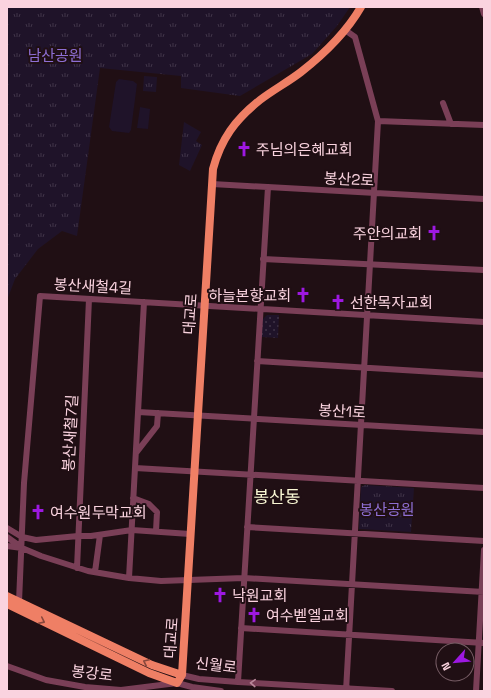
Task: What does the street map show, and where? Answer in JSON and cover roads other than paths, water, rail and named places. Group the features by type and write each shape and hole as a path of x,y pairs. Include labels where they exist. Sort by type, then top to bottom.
{"main road":[{"name":"대교로","path":"177,684 182,675 212,184 216,156 226,136 235,123 260,100 300,72 326,51 345,30 361,7"},
{"name":"신월로","path":"7,596 152,665 182,675"},
{"name":"신월로","path":"7,604 149,673 177,684"}],"street":[{"path":"482,7 484,14"},
{"path":"345,30 355,37 378,121 366,368 347,690"},
{"path":"443,103 451,124"},
{"path":"378,121 484,125"},
{"name":"봉산2로","path":"212,184 484,199"},
{"path":"238,682 268,187"},
{"path":"263,259 484,270"},
{"name":"봉산새철4길","path":"19,602 24,483 40,296 484,322"},
{"name":"봉산새철7길","path":"77,568 89,299"},
{"path":"129,578 144,302"},
{"path":"257,362 484,374"},
{"name":"봉산1로","path":"138,412 484,432"},
{"path":"136,453 157,426 158,413"},
{"path":"135,468 484,488"},
{"path":"133,498 149,504 155,509 158,514 156,531"},
{"path":"247,527 484,540"},
{"path":"7,528 22,537 36,540 78,536 84,537 132,530 190,534"},
{"path":"95,572 100,535"},
{"path":"7,537 29,552 77,568 129,578 161,581 244,578 483,592"},
{"path":"7,546 22,548"},
{"path":"476,691 481,643 484,550"},
{"path":"241,628 481,643"},
{"name":"봉강로","path":"7,666 46,680 85,687 104,689 138,689 177,684"},
{"name":"신월로","path":"182,675 199,679 238,682 347,690 392,691"},
{"name":"신월로","path":"177,684 221,691"}],"place":[{"name":"주님의은혜교회","path":"244,149"},
{"name":"주안의교회","path":"434,233"},
{"name":"하늘본향교회","path":"303,295"},
{"name":"선한목자교회","path":"338,302"},
{"name":"여수원두막교회","path":"38,512"},
{"name":"낙원교회","path":"220,595"},
{"name":"여수벧엘교회","path":"254,615"}],"district":[{"name":"봉산동","path":"277,497"}],"park label":[{"name":"남산공원","path":"55,55"},
{"name":"봉산공원","path":"387,509"}]}
